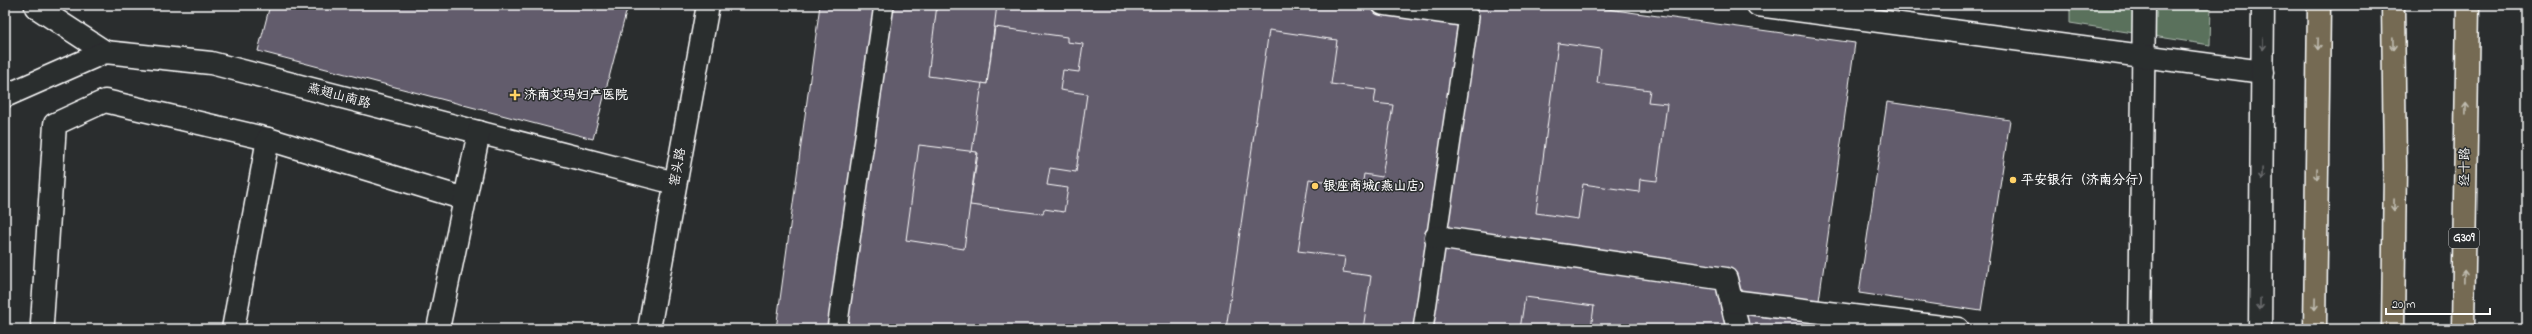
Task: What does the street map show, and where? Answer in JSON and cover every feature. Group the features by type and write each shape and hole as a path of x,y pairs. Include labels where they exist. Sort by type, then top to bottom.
{"highway":[{"path":"2315,329 2319,5"},
{"path":"2393,5 2395,166 2393,329"},
{"name":"经十路","path":"2463,329 2468,5"}],"street":[{"path":"36,5 36,8 105,52"},
{"name":"窑头路","path":"649,329 708,5"},
{"path":"1758,5 2263,72"},
{"path":"2140,329 2144,5"},
{"path":"2260,329 2263,5"},
{"name":"燕翅山南路","path":"5,96 105,52 211,63 675,184"},
{"path":"42,323 55,124 105,101 268,139 465,199"},
{"path":"438,329 479,132"},
{"path":"233,329 268,139"},
{"path":"1436,237 1726,279 1738,329"},
{"path":"1732,301 1958,329"}],"lane":[{"path":"836,329 884,5"},
{"path":"1382,5 1469,17 1423,329"}],"green space":[{"path":"2070,5 2211,5 2210,45 2070,23"}],"building":[{"name":"济南艾玛妇产医院","path":"270,5 628,5 593,139 258,51"},
{"name":"银座商城(燕山店)","path":"820,5 1578,5 1855,43 1815,329 776,329"},
{"path":"937,5 997,5 987,84 928,76"},
{"path":"995,27 1067,37 1067,42 1083,44 1079,72 1063,70 1060,90 1087,94 1076,172 1050,168 1047,185 1068,188 1064,212 1044,209 1043,214 970,205 978,153 972,152 982,83 987,84"},
{"path":"1269,30 1337,40 1331,84 1376,90 1374,103 1393,105 1382,177 1364,174 1362,187 1309,179 1298,251 1345,257 1343,272 1371,276 1363,329 1226,329"},
{"path":"1558,43 1601,49 1597,83 1650,90 1648,102 1667,104 1657,181 1640,179 1639,192 1583,184 1578,219 1536,213"},
{"path":"1887,102 2010,120 1981,311 1859,293"},
{"path":"919,145 977,152 964,249 906,240"},
{"path":"1525,297 1594,306 1591,329 1520,329"}],"place":[{"name":"济南艾玛妇产医院","path":"515,95"},
{"name":"平安银行（济南分行）","path":"2013,180"},
{"name":"银座商城(燕山店)","path":"1315,186"}]}
